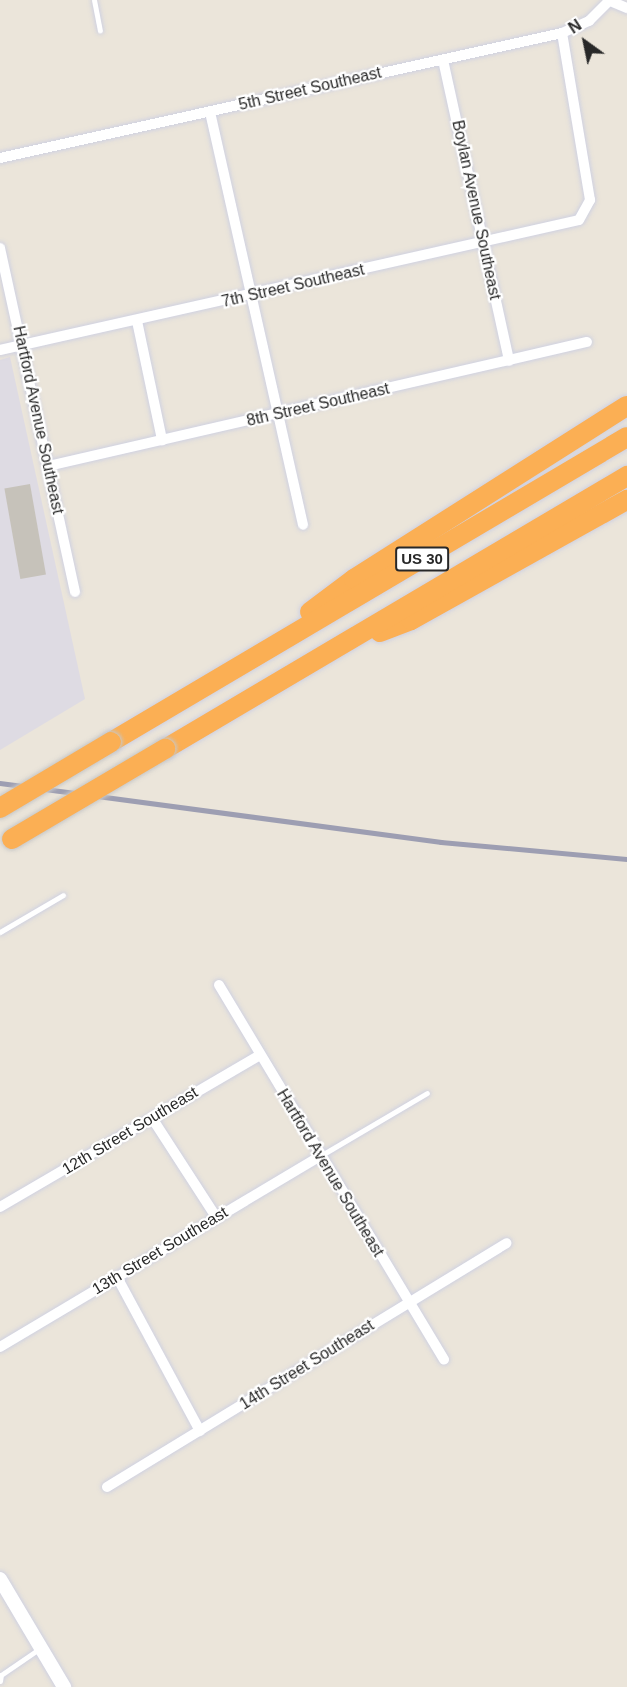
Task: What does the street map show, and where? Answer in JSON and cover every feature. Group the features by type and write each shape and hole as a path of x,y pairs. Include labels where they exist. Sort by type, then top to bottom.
{"highway":[{"path":"216,680 354,579 627,406"},
{"name":"US 30","path":"0,808 627,437"},
{"name":"US 30","path":"6,842 627,476"},
{"path":"319,657 411,620 627,500"}],"street":[{"path":"610,0 627,8"},
{"name":"5th Street Southeast","path":"0,158 562,33 589,21 610,0"},
{"name":"7th Street Southeast","path":"0,350 563,226 584,217 590,200 562,33"},
{"name":"Boylan Avenue Southeast","path":"443,60 508,361"},
{"path":"210,112 303,525"},
{"name":"Hartford Avenue Southeast","path":"0,248 75,592"},
{"path":"137,321 162,440"},
{"name":"8th Street Southeast","path":"48,466 587,342"},
{"name":"Hartford Avenue Southeast","path":"219,985 444,1360"},
{"name":"12th Street Southeast","path":"0,1207 260,1055"},
{"path":"152,1118 216,1218"},
{"name":"13th Street Southeast","path":"0,1347 320,1156"},
{"name":"14th Street Southeast","path":"107,1487 506,1243"},
{"path":"117,1277 200,1431"},
{"path":"0,1579 64,1687"}],"lane":[{"path":"94,0 100,30"},
{"path":"0,932 63,895"},
{"path":"320,1156 427,1093"},
{"path":"0,1684 1,1675 41,1648"}],"shaded area":[{"path":"10,357 85,699 0,750 0,360"}],"building":[{"path":"30,484 46,575 20,579 4,489"}],"railway":[{"path":"0,783 441,842 627,859"}]}
